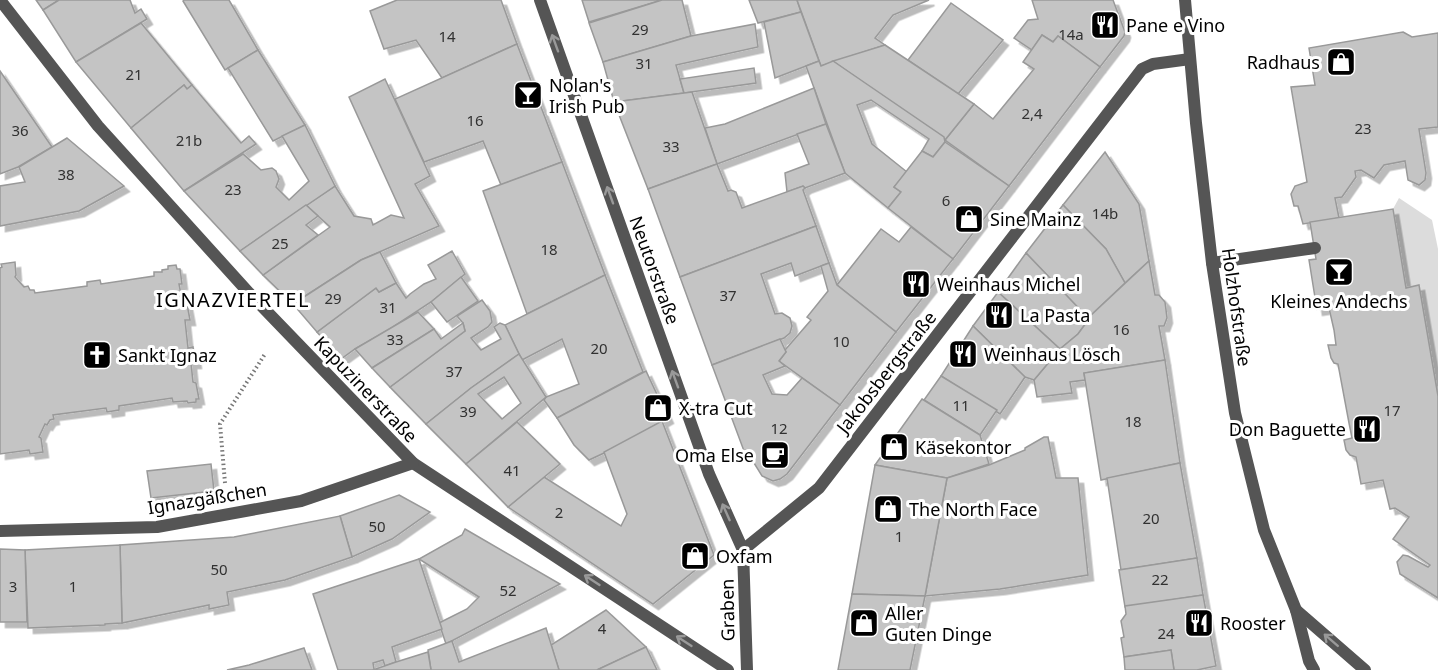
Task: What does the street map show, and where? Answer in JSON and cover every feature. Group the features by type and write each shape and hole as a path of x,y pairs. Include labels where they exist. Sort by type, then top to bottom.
{"street":[{"name":"Kapuzinerstraße","path":"0,0 98,126 282,328 413,463 728,670"},
{"name":"Neutorstraße","path":"540,0 709,474 744,550"},
{"name":"Holzhofstraße","path":"1185,0 1212,263 1238,424 1264,530 1296,610 1309,661 1314,670"},
{"name":"Jakobsbergstraße","path":"744,550 819,488 1142,69 1153,64 1190,59"},
{"path":"1212,263 1315,248"},
{"name":"Ignazgäßchen","path":"0,531 157,526 301,501 413,463"},
{"name":"Graben","path":"744,550 747,670"},
{"name":"Holzhofstraße","path":"1296,610 1365,670"}],"path":[{"path":"227,514 220,424 282,328"}],"shaded area":[{"path":"1399,198 1432,220 1438,249 1438,396 1406,288 1393,209"}],"building":[{"path":"36,0 59,0 43,10"},
{"path":"59,0 130,0 135,13 141,9 147,19 76,62 43,10"},
{"path":"184,0 229,0 258,50 225,70"},
{"path":"397,0 501,0 517,44 442,78 416,40 384,49 370,11"},
{"path":"582,0 662,0 589,22"},
{"path":"662,0 682,0 691,36 603,62 589,23"},
{"path":"749,0 797,0 801,12 758,23"},
{"path":"797,0 929,0 893,15 875,38 885,45 821,66"},
{"path":"1032,0 1113,0 1125,32 1124,36 1100,67 1058,36 1053,42 1042,35 1032,50 1014,38 1028,20 1038,19"},
{"path":"951,3 1003,40 958,94 908,60"},
{"path":"801,12 819,61 775,78 764,22"},
{"path":"141,23 192,85 187,89 184,85 131,128 76,62"},
{"path":"755,24 758,47 676,65 684,93 614,102 603,62 691,36"},
{"path":"1403,32 1412,37 1438,33 1438,127 1419,129 1426,173 1425,180 1419,185 1408,180 1405,161 1384,165 1374,178 1361,170 1355,171 1356,177 1342,197 1335,198 1339,218 1303,224 1298,206 1294,206 1291,194 1295,186 1307,182 1291,87 1315,85 1309,48"},
{"path":"1042,35 1053,42 1058,36 1100,67 1009,186 945,140 974,104 993,119 1034,69 1023,62"},
{"path":"517,44 562,162 501,185 483,141 424,162 395,99"},
{"path":"885,45 974,104 945,140 833,61"},
{"path":"258,50 305,125 273,141 228,68"},
{"path":"819,61 821,66 833,61 944,137 945,142 933,157 922,151 929,139 871,100 857,105 872,144 907,172 894,187 901,192 888,208 845,173 806,66"},
{"path":"754,68 756,83 684,93 680,79"},
{"path":"0,71 52,147 18,167 0,174"},
{"path":"385,79 430,176 415,184 439,226 361,260 293,304 263,275 330,227 306,205 335,186 354,216 371,219 373,225 391,215 404,218 349,97"},
{"path":"184,85 187,89 192,85 241,143 249,136 256,144 184,191 131,128"},
{"path":"814,88 826,124 717,164 705,128 725,124"},
{"path":"692,92 717,164 648,189 614,102"},
{"path":"826,124 845,173 805,188 803,186 787,192 785,173 809,164 797,134"},
{"path":"305,125 335,186 240,251 184,191 243,154 261,170 272,168 276,171 279,179 276,187 289,200 309,181 282,136"},
{"path":"67,138 124,186 79,211 0,226 0,186 25,182 19,167"},
{"path":"945,142 1009,186 953,259 888,208 901,192 894,187 922,151 933,157"},
{"path":"1105,152 1139,204 1149,261 1125,283 1106,249 1063,205"},
{"path":"562,162 605,275 527,314 483,191"},
{"path":"717,164 728,191 736,192 742,208 803,186 816,226 680,277 648,189"},
{"path":"306,205 318,216 306,225 318,235 263,275 240,251"},
{"path":"1063,205 1106,249 1125,283 1088,318 1026,253"},
{"path":"1393,209 1406,288 1419,285 1438,396 1438,598 1400,574 1397,562 1403,555 1428,567 1430,565 1393,539 1409,517 1395,508 1390,509 1383,480 1361,484 1356,457 1350,455 1346,450 1344,440 1352,438 1338,364 1334,363 1331,358 1328,345 1336,345 1334,330 1329,308 1317,310 1309,260 1316,259 1310,222"},
{"path":"816,226 829,263 795,276 791,263 761,274 775,314 782,313 790,318 792,326 790,333 784,338 712,365 680,277"},
{"path":"911,227 953,259 896,332 837,285 881,229 899,242"},
{"path":"452,251 465,274 431,302 341,359 317,332 376,288 379,292 396,283 406,298 424,284 436,279 428,265"},
{"path":"380,252 396,283 379,292 376,288 317,332 293,304 361,260"},
{"path":"1026,253 1089,319 1078,334 1060,349 998,292"},
{"path":"1149,261 1155,295 1159,295 1165,302 1167,318 1164,326 1159,326 1165,360 1084,373 1085,380 1070,382 1072,393 1037,397 1034,380 1060,349 1078,334 1088,318"},
{"name":"Sankt Ignaz","path":"15,262 15,277 24,287 28,286 35,293 87,286 87,282 100,280 101,284 154,276 154,272 162,272 168,269 168,266 176,265 177,269 180,269 182,284 179,284 183,305 187,304 190,320 185,320 188,348 193,347 196,363 191,363 193,382 196,383 199,399 188,403 187,401 173,402 172,398 119,406 119,410 107,412 106,408 53,415 54,419 50,420 47,425 45,424 39,437 43,452 30,454 29,450 0,454 0,268 1,264"},
{"path":"829,263 837,285 896,332 840,405 779,361 786,352 785,350 811,320 807,317 828,291 821,266"},
{"path":"605,275 643,372 557,418 544,400 546,397 579,384 562,339 522,360 505,325"},
{"path":"461,277 478,301 447,322 431,302"},
{"path":"998,292 1060,349 1034,380 1025,377 973,326"},
{"path":"482,300 490,311 492,322 471,338 481,350 501,339 494,327 500,323 505,325 519,354 426,424 390,387 465,331 463,323 457,316"},
{"path":"418,312 434,329 372,368 355,349"},
{"path":"463,323 465,331 390,387 372,368 434,329 441,339"},
{"path":"973,326 1025,377 1000,414 941,376"},
{"path":"780,339 786,352 779,361 785,366 763,375 772,394 787,395 802,378 840,405 787,474 773,481 762,476 746,450 744,451 712,365"},
{"path":"519,354 546,397 466,464 426,424","holes":["504,377 521,403 502,419 478,394"]},
{"path":"1165,360 1180,463 1101,480 1084,373"},
{"path":"646,371 668,418 589,460 574,445 557,418"},
{"path":"941,376 997,410 980,435 924,400"},
{"path":"922,399 980,435 989,464 947,478 875,465"},
{"path":"662,421 714,555 653,604 508,507 544,477 621,526 627,514 604,452"},
{"path":"517,422 560,464 508,507 466,464"},
{"path":"1044,437 1048,437 1056,478 1078,478 1088,575 1000,589 925,596 947,478 989,465 1025,450"},
{"path":"1180,463 1197,558 1121,570 1107,478"},
{"path":"211,464 214,491 151,498 147,471"},
{"path":"875,465 947,478 925,596 852,594"},
{"path":"399,495 430,512 392,539 352,557 340,516"},
{"path":"340,516 352,557 285,580 227,592 229,605 209,609 209,605 122,623 120,545 234,537"},
{"path":"465,529 560,584 446,644 439,623 467,609 479,597 419,559 462,535"},
{"path":"120,545 122,623 28,628 25,550"},
{"path":"0,549 25,550 27,622 0,622"},
{"path":"1197,558 1203,595 1125,607 1119,570"},
{"path":"419,559 442,629 392,647 396,662 385,666 383,660 373,663 373,670 338,670 313,594"},
{"path":"852,594 925,596 910,670 838,670"},
{"path":"1203,595 1216,666 1197,670 1174,670 1171,650 1124,657 1121,621 1126,614 1125,606"},
{"path":"606,610 646,647 597,670 559,670 551,645"},
{"path":"546,628 559,670 431,670 428,650 452,641 459,662"},
{"path":"646,647 657,670 597,670"},
{"path":"304,648 312,670 227,670 249,665"},
{"path":"1171,650 1174,670 1125,670 1124,657"},
{"path":"428,652 431,670 373,670 396,662"}],"place":[{"name":"Pane e Vino","path":"1105,25"},
{"name":"Radhaus","path":"1341,62"},
{"name":"Nolan's Irish Pub","path":"528,95"},
{"name":"Sine Mainz","path":"969,219"},
{"name":"Kleines Andechs","path":"1339,272"},
{"name":"Weinhaus Michel","path":"916,284"},
{"name":"La Pasta","path":"999,315"},
{"name":"Weinhaus Lösch","path":"963,354"},
{"name":"Sankt Ignaz","path":"97,355"},
{"name":"X-tra Cut","path":"658,408"},
{"name":"Don Baguette","path":"1367,429"},
{"name":"Käsekontor","path":"894,447"},
{"name":"Oma Else","path":"775,455"},
{"name":"The North Face","path":"888,509"},
{"name":"Oxfam","path":"695,556"},
{"name":"Aller Guten Dinge","path":"864,623"},
{"name":"Rooster","path":"1199,623"}],"district":[{"name":"IGNAZVIERTEL","path":"233,299"}]}
